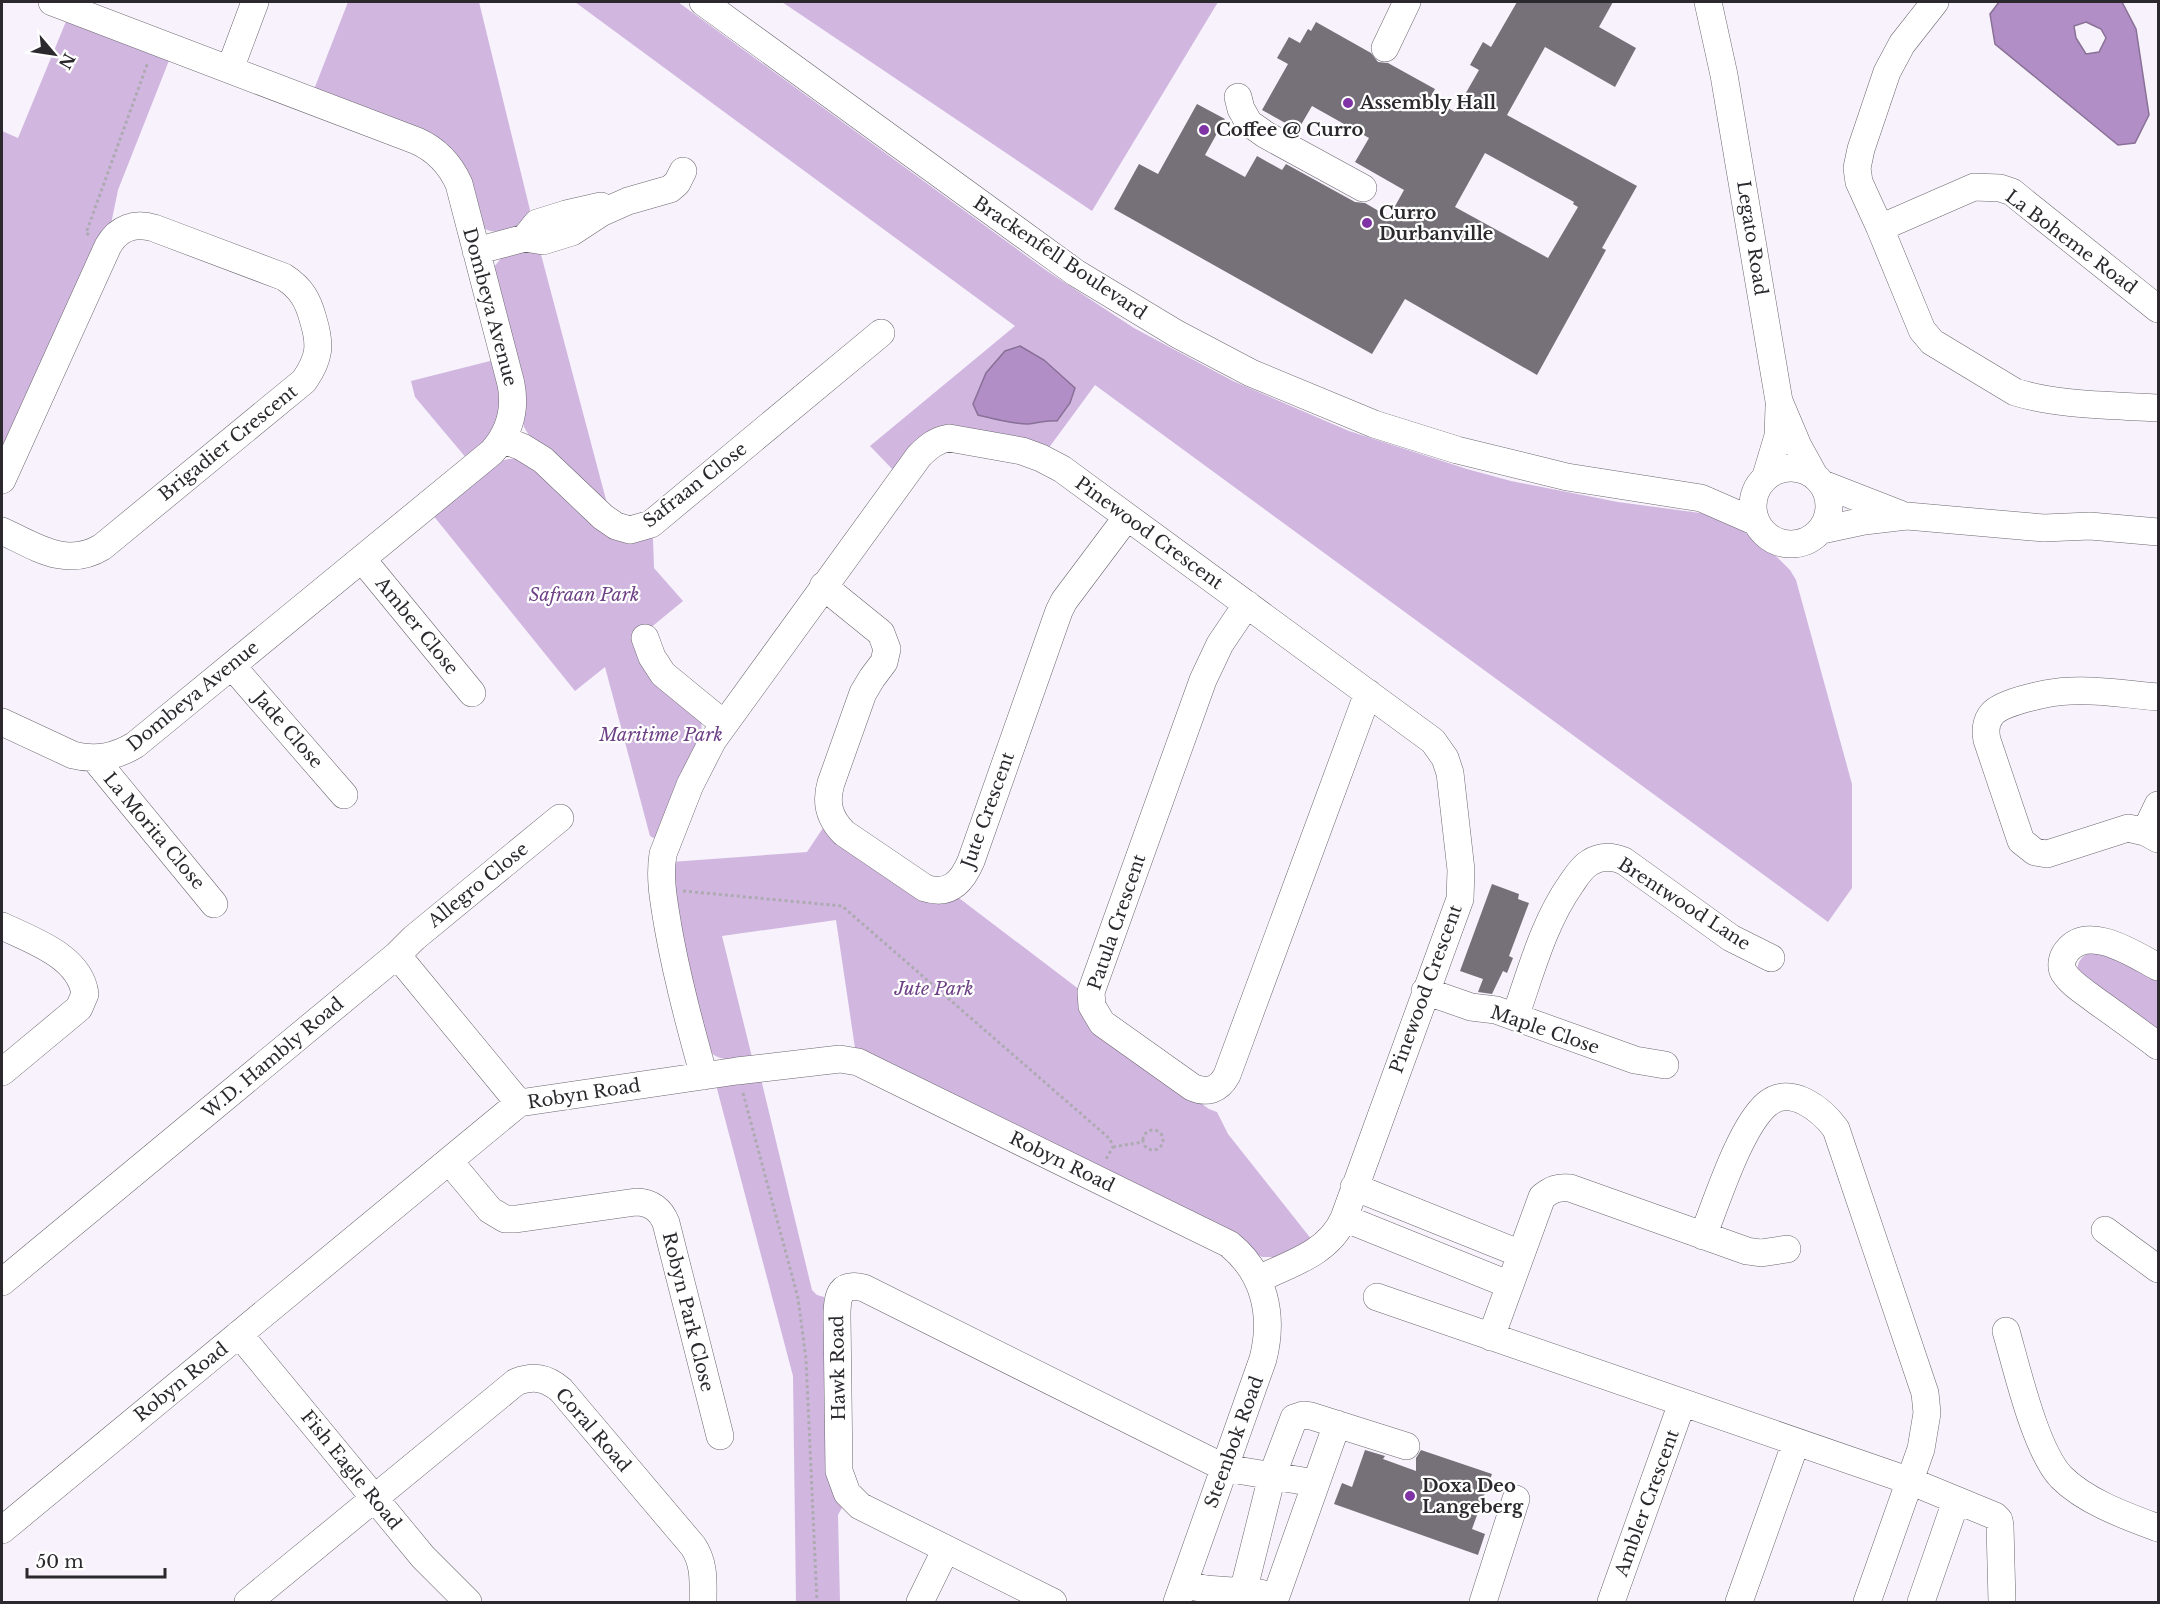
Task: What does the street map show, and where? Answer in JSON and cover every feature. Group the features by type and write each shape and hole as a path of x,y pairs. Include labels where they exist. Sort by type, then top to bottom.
{"street":[{"path":"230,69 255,2"},
{"name":"Brackenfell Boulevard","path":"703,2 1076,273 1177,334 1251,373 1374,424 1457,450 1567,477 1701,498 1756,522"},
{"path":"1385,48 1407,2"},
{"name":"Legato Road","path":"1708,2 1724,75 1779,401 1778,436 1764,479"},
{"name":"Legato Road","path":"1722,2 1725,38 1724,75"},
{"path":"1935,2 1902,44 1887,72 1857,161 1859,182 1922,330 1932,342 2002,386 2028,396 2158,408"},
{"name":"Dombeya Avenue","path":"2,722 73,755 94,758 110,757 135,745 492,452 511,421 513,396 455,174 435,151 417,141 156,41 68,4"},
{"path":"1238,97 1241,109 1249,123 1266,135 1363,188"},
{"path":"476,251 525,238 537,223 670,189 683,171"},
{"name":"La Boheme Road","path":"1880,228 1974,187 2000,188 2012,192 2158,309"},
{"name":"Brigadier Crescent","path":"2,480 108,246 112,238 126,228 147,226 284,277 301,291 308,303 319,338 314,365 304,381 94,552 76,557 59,556 2,531"},
{"name":"Safraan Close","path":"502,439 522,447 543,460 609,523 624,529 644,527 651,524 881,333"},
{"name":"Legato Road","path":"1779,401 1798,446 1819,480"},
{"name":"Pinewood Crescent","path":"704,1076 676,972 662,889 661,868 663,854 703,758 724,724 919,456 929,446 940,439 959,439 1022,451 1062,469 1433,741 1445,758 1449,773 1462,890 1344,1218 1334,1236 1321,1248 1258,1279"},
{"path":"1819,480 1829,496 1830,509 1827,522 1822,530 1809,540 1798,544 1785,544 1773,540 1763,532 1756,522 1753,510 1754,497 1764,479 1778,470 1791,468 1803,469 1819,480 1907,516"},
{"name":"Brackenfell Boulevard","path":"1701,498 1764,479"},
{"path":"1822,530 1857,522 1907,516 2044,528 2090,526 2158,532"},
{"name":"Jute Crescent","path":"824,586 881,633 887,649 884,662 863,693 831,783 828,798 833,821 844,833 925,888 933,891 948,890 963,879 971,861 1059,611 1064,601 1127,517"},
{"path":"2044,528 2087,538 2158,548"},
{"name":"Amber Close","path":"362,559 472,693"},
{"name":"Patula Crescent","path":"1247,604 1220,644 1203,681 1091,992 1092,1006 1102,1023 1192,1087 1199,1090 1214,1089 1220,1086 1227,1075 1368,693"},
{"path":"645,638 652,657 663,674 724,724"},
{"name":"Jade Close","path":"232,666 344,795"},
{"path":"2158,698 2073,690 2056,692 1998,709 1990,716 1986,731 2021,841 2035,852 2047,854 2128,828 2152,835 2158,805"},
{"name":"La Morita Close","path":"94,758 214,903"},
{"name":"Allegro Close","path":"398,955 414,938 560,818"},
{"name":"Brentwood Lane","path":"1515,1017 1558,902 1586,864 1603,858 1614,857 1624,861 1731,938 1771,958"},
{"path":"2,926 42,944 62,957 81,980 85,994 85,999 79,1008 2,1072"},
{"path":"2158,967 2111,944 2097,940 2081,942 2071,948 2063,958 2062,967 2075,985 2158,1046"},
{"path":"398,955 519,1103"},
{"name":"W.D. Hambly Road","path":"2,1282 398,955"},
{"name":"Maple Close","path":"1425,991 1471,1007 1496,1010 1635,1060 1665,1065"},
{"name":"Robyn Road","path":"2,1530 519,1103 737,1071 840,1059 858,1062 1229,1244 1248,1262 1258,1279"},
{"path":"1704,1236 1745,1132 1768,1103 1793,1097 1816,1108 1827,1117 1836,1129 1925,1393 1925,1432 1867,1602"},
{"name":"Robyn Park Close","path":"449,1161 490,1210 505,1219 636,1202 648,1204 658,1210 666,1223 720,1436"},
{"path":"1354,1187 1521,1254"},
{"path":"1491,1336 1542,1197 1551,1189 1570,1188 1747,1251 1761,1253 1787,1249"},
{"path":"1344,1218 1510,1285"},
{"path":"2105,1230 2158,1269"},
{"name":"Steenbok Road","path":"1180,1593 1267,1344 1268,1316 1258,1279"},
{"name":"Hawk Road","path":"1053,1602 852,1500 842,1484 839,1471 837,1306 843,1289 849,1286 864,1288 1225,1468"},
{"path":"1377,1297 1910,1481 1995,1516 1999,1520 2002,1602"},
{"path":"2006,1331 2039,1438 2050,1462 2060,1476 2074,1488 2103,1505 2158,1528"},
{"name":"Fish Eagle Road","path":"239,1334 423,1557 468,1602"},
{"name":"Coral Road","path":"248,1602 516,1382 526,1378 545,1379 561,1390 693,1546 702,1568 703,1602"},
{"name":"Ambler Crescent","path":"1611,1602 1682,1403"},
{"path":"1243,1592 1272,1476 1294,1418 1303,1415 1406,1446"},
{"path":"1180,1593 1205,1589 1284,1599 1315,1483 1337,1424"},
{"path":"1739,1602 1796,1442"},
{"path":"1225,1468 1315,1483"},
{"path":"1483,1602 1516,1499"},
{"path":"1922,1602 1956,1501"},
{"path":"920,1602 946,1549"}],"path":[{"path":"108,246 86,233 156,41"},
{"path":"662,889 842,906 1110,1139 1113,1147 1095,1179"},
{"path":"737,1071 798,1298 806,1359 817,1602"},
{"path":"1151,1130 1156,1130 1163,1137 1163,1142 1156,1150 1151,1150 1143,1142 1143,1137 1151,1130"},
{"path":"1113,1147 1143,1142"}],"green space":[{"path":"348,2 479,2 530,210 524,224 497,232 482,227 469,184 313,92"},
{"path":"575,2 678,2 1047,271 1134,328 1233,381 1349,431 1467,469 1511,481 1618,502 1715,515 1740,527 1758,545 1776,556 1796,580 1852,784 1852,888 1828,922 1095,385 1048,449 959,429 895,472 870,446 1015,326"},
{"path":"782,2 1218,2 1092,211"},
{"path":"67,19 170,58 118,190 110,229 2,461 2,131 18,138"},
{"path":"539,247 609,511 533,442 524,427 494,267 502,257"},
{"path":"494,360 502,390 496,429 467,459 415,397 411,381"},
{"name":"Safraan Park","path":"518,459 649,534 653,539 654,568 683,601 637,639 701,720 702,734 657,840 650,836 605,667 575,691 432,514 500,461"},
{"name":"Jute Park","path":"825,825 955,895 1080,990 1093,1026 1209,1109 1217,1112 1228,1134 1312,1240 1276,1257 1262,1257 855,1048 836,920 722,936 752,1057 722,1058 707,1049 684,965 671,862 807,852"},
{"path":"2100,949 2158,975 2158,1035 2078,976 2078,965 2082,958"},
{"path":"761,1079 812,1290 824,1297 830,1464 844,1504 838,1515 840,1602 796,1602 793,1376 716,1085"}],"shaded area":[{"path":"1999,2 2122,2 2136,29 2149,115 2135,143 2118,145 1995,44 1990,14","holes":["2086,22 2101,29 2106,38 2099,52 2086,54 2076,38 2074,26"]},
{"path":"1020,346 1044,360 1075,388 1070,403 1057,421 1022,424 978,415 973,404 986,373 1005,351"}],"building":[{"path":"1517,2 1613,2 1599,27 1636,48 1615,87 1545,47 1507,115 1637,186 1602,248 1606,250 1537,375 1405,299 1372,354 1114,209 1139,164 1158,174 1197,104 1225,119 1205,155 1245,177 1257,156 1282,170 1286,164 1355,202 1365,203 1389,217 1404,190 1355,162 1369,138 1312,106 1298,130 1262,110 1288,64 1277,58 1289,37 1300,43 1308,29 1311,31 1316,22 1371,53 1378,62 1388,63 1435,89 1430,98 1455,112 1479,70 1470,65 1483,42 1491,47","holes":["1485,153 1574,202 1573,204 1578,207 1548,258 1455,207"]},
{"path":"1492,884 1519,894 1518,899 1529,903 1509,956 1513,958 1507,973 1503,971 1492,994 1478,992 1483,979 1460,971"},
{"name":"Doxa Deo Langeberg","path":"1365,1450 1385,1456 1383,1459 1416,1471 1416,1458 1421,1450 1492,1474 1472,1529 1485,1534 1478,1555 1334,1504 1342,1483 1352,1487"}],"place":[{"name":"Assembly Hall","path":"1348,103"},
{"name":"Coffee @ Curro","path":"1204,130"},
{"name":"Curro Durbanville","path":"1367,223"},
{"name":"Doxa Deo Langeberg","path":"1410,1496"}],"park label":[{"name":"Maritime Park","path":"661,735"}]}
